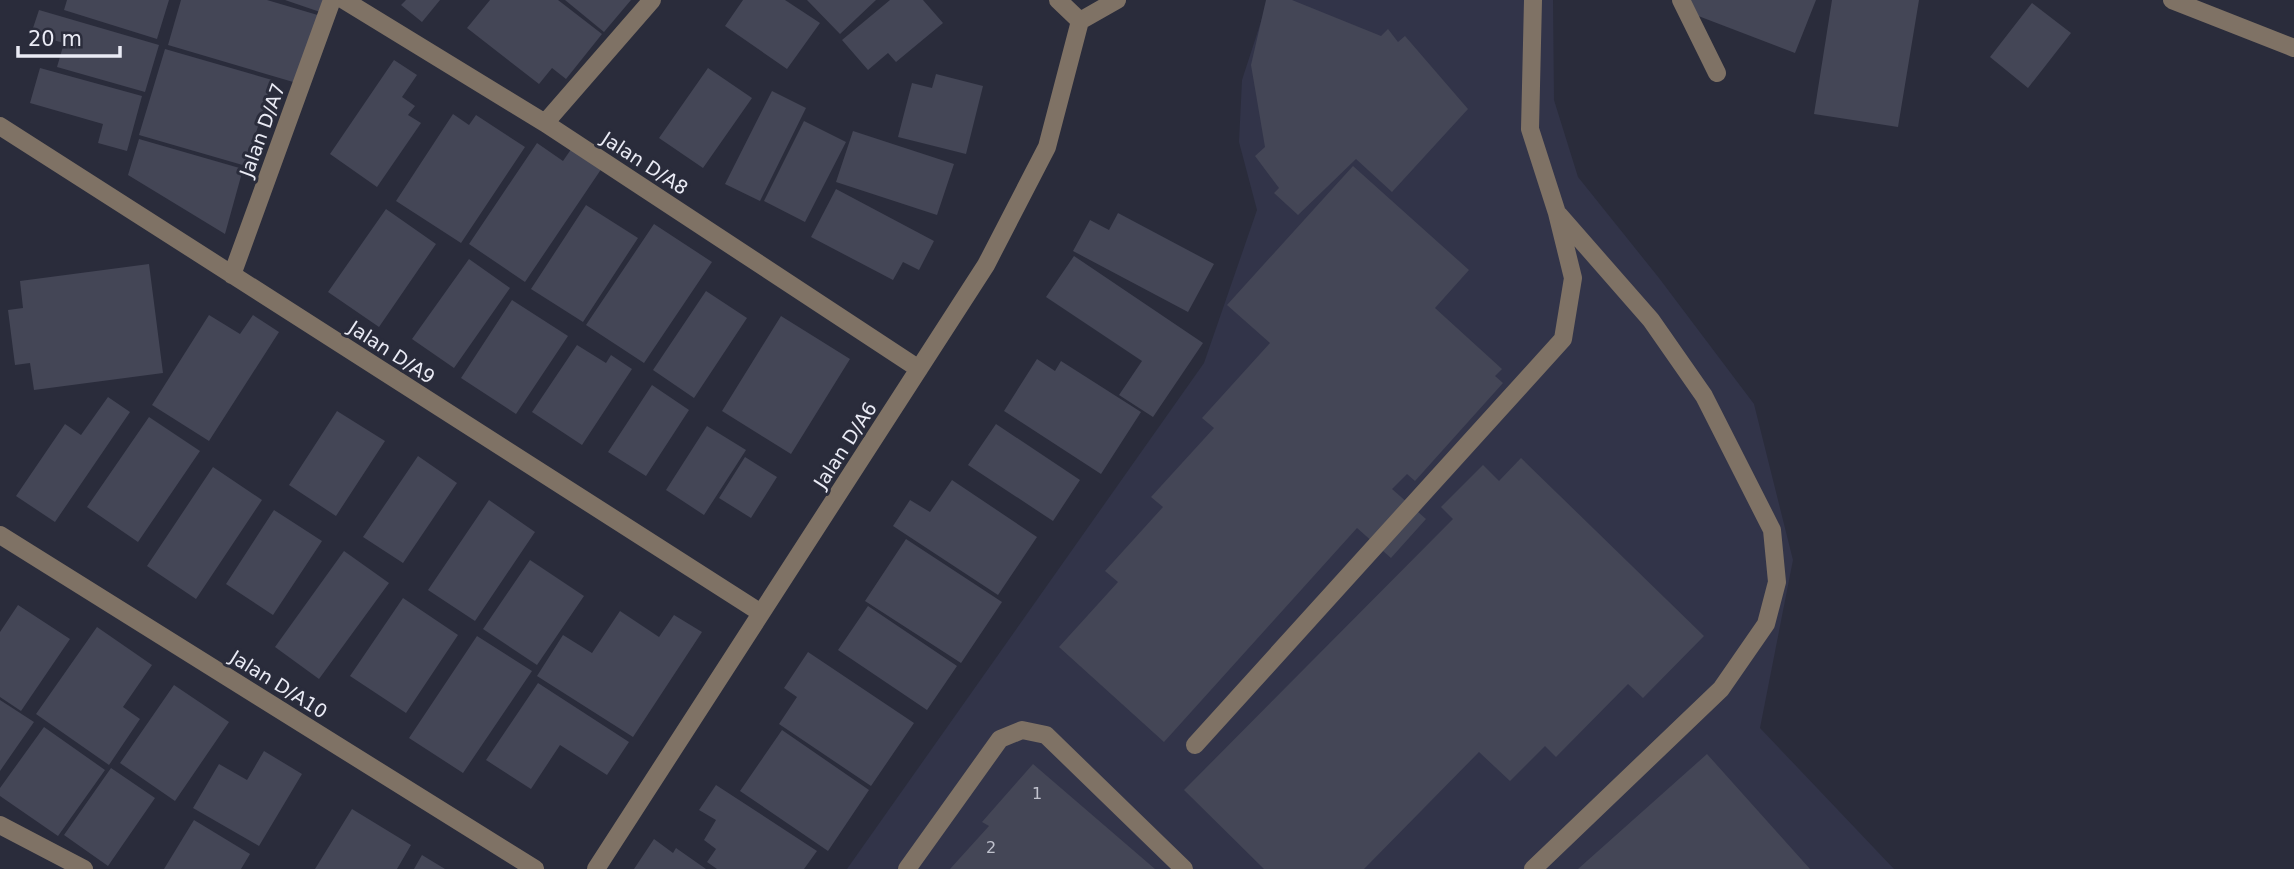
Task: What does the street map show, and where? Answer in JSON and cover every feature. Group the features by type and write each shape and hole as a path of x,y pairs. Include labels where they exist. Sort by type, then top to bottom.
{"street":[{"name":"Jalan D/A7","path":"232,275 332,0"},
{"name":"Jalan D/A8","path":"344,0 545,123 919,369"},
{"path":"545,123 652,0"},
{"path":"1058,0 1080,21 1117,0"},
{"path":"1195,745 1563,339 1573,278 1557,213 1530,129 1533,0"},
{"path":"1681,0 1717,73"},
{"path":"2172,0 2294,48"},
{"name":"Jalan D/A6","path":"596,869 986,265 1047,147 1080,21"},
{"name":"Jalan D/A9","path":"0,126 761,613"},
{"path":"1533,869 1721,689 1766,624 1777,582 1772,530 1704,396 1651,320 1557,213"},
{"name":"Jalan D/A10","path":"0,535 535,869"},
{"path":"907,869 1000,739 1022,730 1046,735 1184,869"},
{"path":"0,825 84,869"}],"shaded area":[{"path":"1268,0 1553,0 1554,100 1578,177 1659,278 1754,404 1793,560 1760,728 1894,869 847,869 1204,363 1257,210 1239,142 1242,80"}],"building":[{"path":"67,0 169,0 157,39 64,10"},
{"path":"181,0 267,0 321,16 300,84 168,45"},
{"path":"285,0 327,0 323,13"},
{"path":"406,0 440,0 422,22 401,5"},
{"path":"490,0 558,0 602,34 566,79 552,68 539,84 467,28"},
{"path":"565,0 631,0 604,32"},
{"path":"743,0 785,0 820,23 787,69 725,26"},
{"path":"807,0 876,0 840,34"},
{"path":"890,0 923,0 943,23 896,62 888,53 868,70 842,40"},
{"path":"1266,0 1292,0 1381,36 1388,29 1398,42 1405,36 1468,109 1392,192 1356,159 1298,215 1274,193 1279,188 1255,156 1265,147 1251,65"},
{"path":"1683,0 1816,0 1795,53 1680,9"},
{"path":"1832,0 1919,0 1898,127 1814,114"},
{"path":"2032,3 2071,33 2028,88 1990,57"},
{"path":"39,10 159,45 145,92 57,67 64,43 31,34"},
{"path":"165,49 272,80 246,166 139,135"},
{"path":"394,60 417,75 402,97 415,106 408,115 421,123 377,187 330,154"},
{"path":"40,68 142,96 127,151 98,143 103,124 30,103"},
{"path":"708,68 752,98 703,168 659,138"},
{"path":"936,74 983,86 966,154 898,137 912,83 932,88"},
{"path":"772,91 806,108 760,201 725,184"},
{"path":"453,114 469,125 476,115 525,147 461,243 396,201"},
{"path":"804,121 846,142 805,222 764,201"},
{"path":"853,131 954,164 937,215 836,182"},
{"path":"139,139 243,169 225,234 128,175"},
{"path":"537,143 563,161 574,145 604,165 525,282 469,244"},
{"path":"1353,166 1469,270 1435,308 1502,369 1495,376 1503,383 1415,481 1407,474 1392,489 1426,519 1391,558 1357,528 1164,742 1059,647 1118,582 1105,571 1163,507 1151,497 1214,428 1202,418 1270,343 1227,305"},
{"path":"836,189 934,241 919,270 903,262 893,280 811,237"},
{"path":"586,205 638,238 583,322 531,289"},
{"path":"386,209 436,244 379,327 328,292"},
{"path":"1118,213 1214,264 1188,312 1073,251 1090,220 1109,230"},
{"path":"654,224 712,262 644,363 586,325"},
{"path":"1074,256 1203,343 1153,417 1119,395 1142,361 1046,297"},
{"path":"469,259 510,288 454,368 412,339"},
{"path":"149,264 163,373 34,390 30,363 15,365 8,310 23,308 20,281"},
{"path":"706,291 747,318 694,398 653,370"},
{"path":"512,300 568,336 516,414 461,378"},
{"path":"209,315 240,334 253,315 279,332 209,441 152,405"},
{"path":"781,316 850,359 791,454 722,411"},
{"path":"577,345 606,363 611,355 632,369 582,445 532,412"},
{"path":"1037,359 1055,371 1061,361 1141,412 1101,474 1004,411"},
{"path":"652,385 689,410 646,476 608,452"},
{"path":"108,397 130,412 55,522 16,496 65,424 81,435"},
{"path":"337,411 385,441 336,516 289,485"},
{"path":"149,417 200,451 138,542 87,507"},
{"path":"996,424 1080,480 1053,521 968,465"},
{"path":"707,426 746,450 704,515 666,490"},
{"path":"418,456 457,483 403,563 363,537"},
{"path":"745,457 777,477 751,518 719,498"},
{"path":"1521,458 1704,636 1643,698 1628,684 1556,757 1545,746 1510,781 1479,752 1364,869 1264,869 1184,790 1453,519 1441,507 1483,465 1499,481"},
{"path":"213,467 262,500 196,599 147,566"},
{"path":"952,480 1037,537 998,595 893,526 910,500 930,512"},
{"path":"489,500 535,532 475,621 428,590"},
{"path":"274,510 322,541 273,615 226,584"},
{"path":"906,539 1002,602 961,663 865,601"},
{"path":"344,551 389,583 319,679 275,647"},
{"path":"530,560 584,596 537,665 483,629"},
{"path":"403,598 458,635 406,713 350,676"},
{"path":"18,605 70,639 21,711 0,697 0,632"},
{"path":"868,606 957,666 927,710 838,650"},
{"path":"620,611 659,637 674,615 702,632 633,737 537,676 563,635 592,653"},
{"path":"97,627 152,665 123,707 140,719 109,765 36,714"},
{"path":"477,636 532,671 463,773 409,738"},
{"path":"808,652 914,723 871,786 779,724 797,697 784,688"},
{"path":"538,683 629,742 607,775 560,745 531,789 486,760"},
{"path":"174,685 229,722 175,801 120,763"},
{"path":"0,700 34,722 0,771"},
{"path":"44,727 105,770 58,836 0,796 0,788"},
{"path":"782,730 869,790 828,851 740,791"},
{"path":"264,751 302,774 259,846 193,808 219,764 247,780"},
{"path":"1707,754 1810,869 1578,869"},
{"path":"1033,764 1155,869 950,869 989,826 982,822"},
{"path":"111,768 155,798 108,866 64,835"},
{"path":"716,785 817,851 804,869 717,869 707,862 716,849 704,840 716,820 699,810"},
{"path":"352,809 411,845 397,869 315,869"},
{"path":"194,820 250,854 241,869 164,869"},
{"path":"654,839 673,853 676,848 706,869 634,869"},
{"path":"422,855 445,869 414,869"}]}
